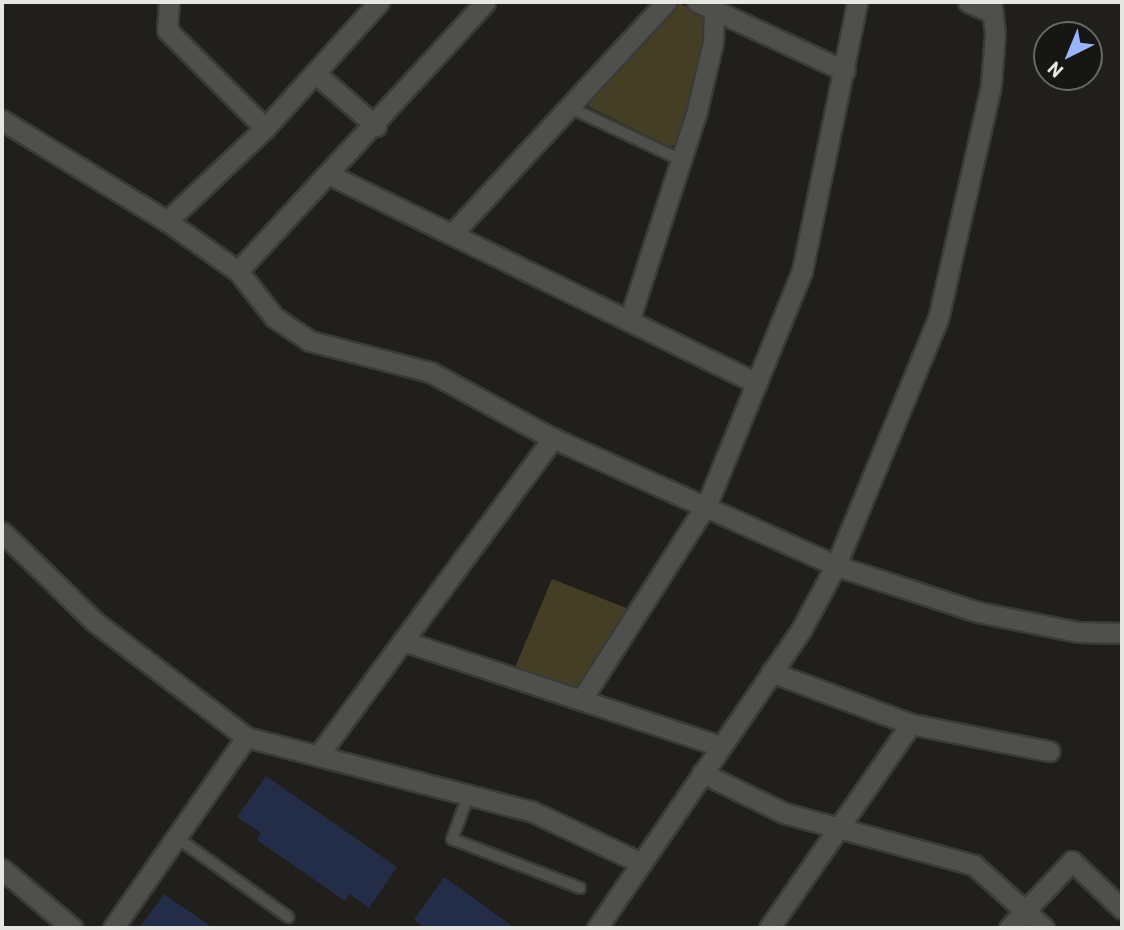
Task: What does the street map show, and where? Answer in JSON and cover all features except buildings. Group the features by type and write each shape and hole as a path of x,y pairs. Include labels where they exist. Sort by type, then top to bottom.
{"street":[{"path":"169,2 167,30 265,128"},
{"path":"167,221 265,128 379,2"},
{"path":"238,271 376,126 485,2"},
{"path":"452,234 666,2"},
{"path":"581,700 707,504 802,271 857,2"},
{"path":"597,928 771,672 836,565 938,319 991,85 992,5 968,2"},
{"path":"706,6 845,71"},
{"path":"629,321 681,160 713,42 706,6"},
{"path":"315,72 376,126"},
{"path":"2,120 167,221 238,271 274,317 310,341 430,373 553,438 707,504 836,565 978,612 1114,634 1122,650"},
{"path":"330,175 757,383"},
{"path":"320,753 553,438"},
{"path":"2,532 95,622 246,737 320,753 531,811 641,863"},
{"path":"403,641 721,746"},
{"path":"771,672 911,724 1049,751"},
{"path":"769,928 911,724"},
{"path":"113,928 246,737"},
{"path":"702,774 784,813 974,865 1044,928"},
{"path":"1009,928 1072,861 1122,909"},
{"path":"2,869 72,928"}],"lane":[{"path":"569,107 681,160"},
{"path":"469,794 452,839 580,888"},
{"path":"176,837 289,917"}],"shaded area":[{"path":"679,3 700,13 707,26 679,142 671,147 589,107 587,97"},
{"path":"552,579 629,609 573,692 514,670"}]}
